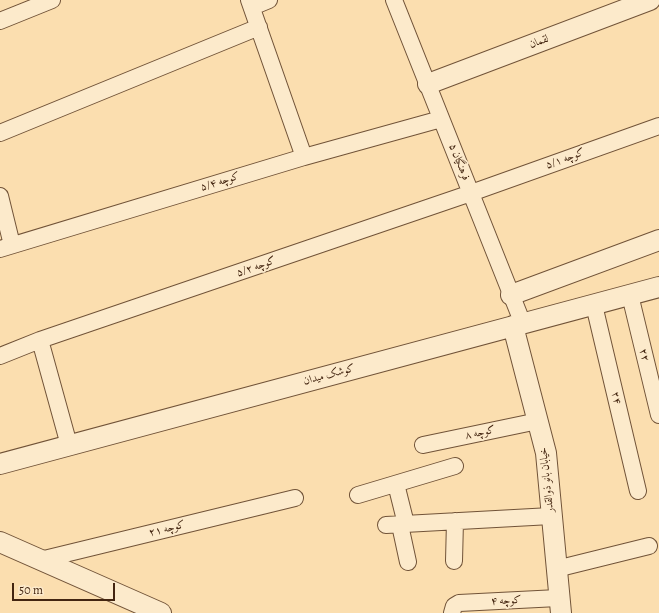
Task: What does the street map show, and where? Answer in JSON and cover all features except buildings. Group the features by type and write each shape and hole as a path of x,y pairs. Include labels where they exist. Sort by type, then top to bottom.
{"street":[{"path":"0,21 33,4 52,0"},
{"path":"269,0 251,3 304,157"},
{"name":"فرهنگیان ۵","path":"394,0 511,295 518,325"},
{"name":"لقمان","path":"428,84 650,0"},
{"path":"0,133 259,27"},
{"name":"کوچه ۵/۴","path":"6,247 304,157 441,118"},
{"name":"کوچه ۵/۱","path":"471,193 659,126"},
{"name":"کوچه ۵/۲","path":"0,356 40,340 471,193"},
{"path":"0,196 6,247"},
{"path":"511,295 659,240"},
{"name":"کوشک میدان","path":"0,464 659,287"},
{"name":"۲۲","path":"630,295 659,415"},
{"name":"۲۴","path":"594,305 638,491"},
{"name":"خیابان بانو ذوالقدر","path":"518,325 546,453 559,605"},
{"path":"40,340 69,445"},
{"name":"کوچه ۸","path":"423,445 538,421"},
{"path":"358,495 455,466"},
{"path":"396,484 397,525 408,562"},
{"name":"کوچه ۲۱","path":"40,560 295,498"},
{"path":"397,525 551,516"},
{"path":"454,561 455,521"},
{"path":"0,542 161,613"},
{"path":"556,569 649,546"},
{"name":"کوچه ۴","path":"453,610 459,603 559,605"}]}
